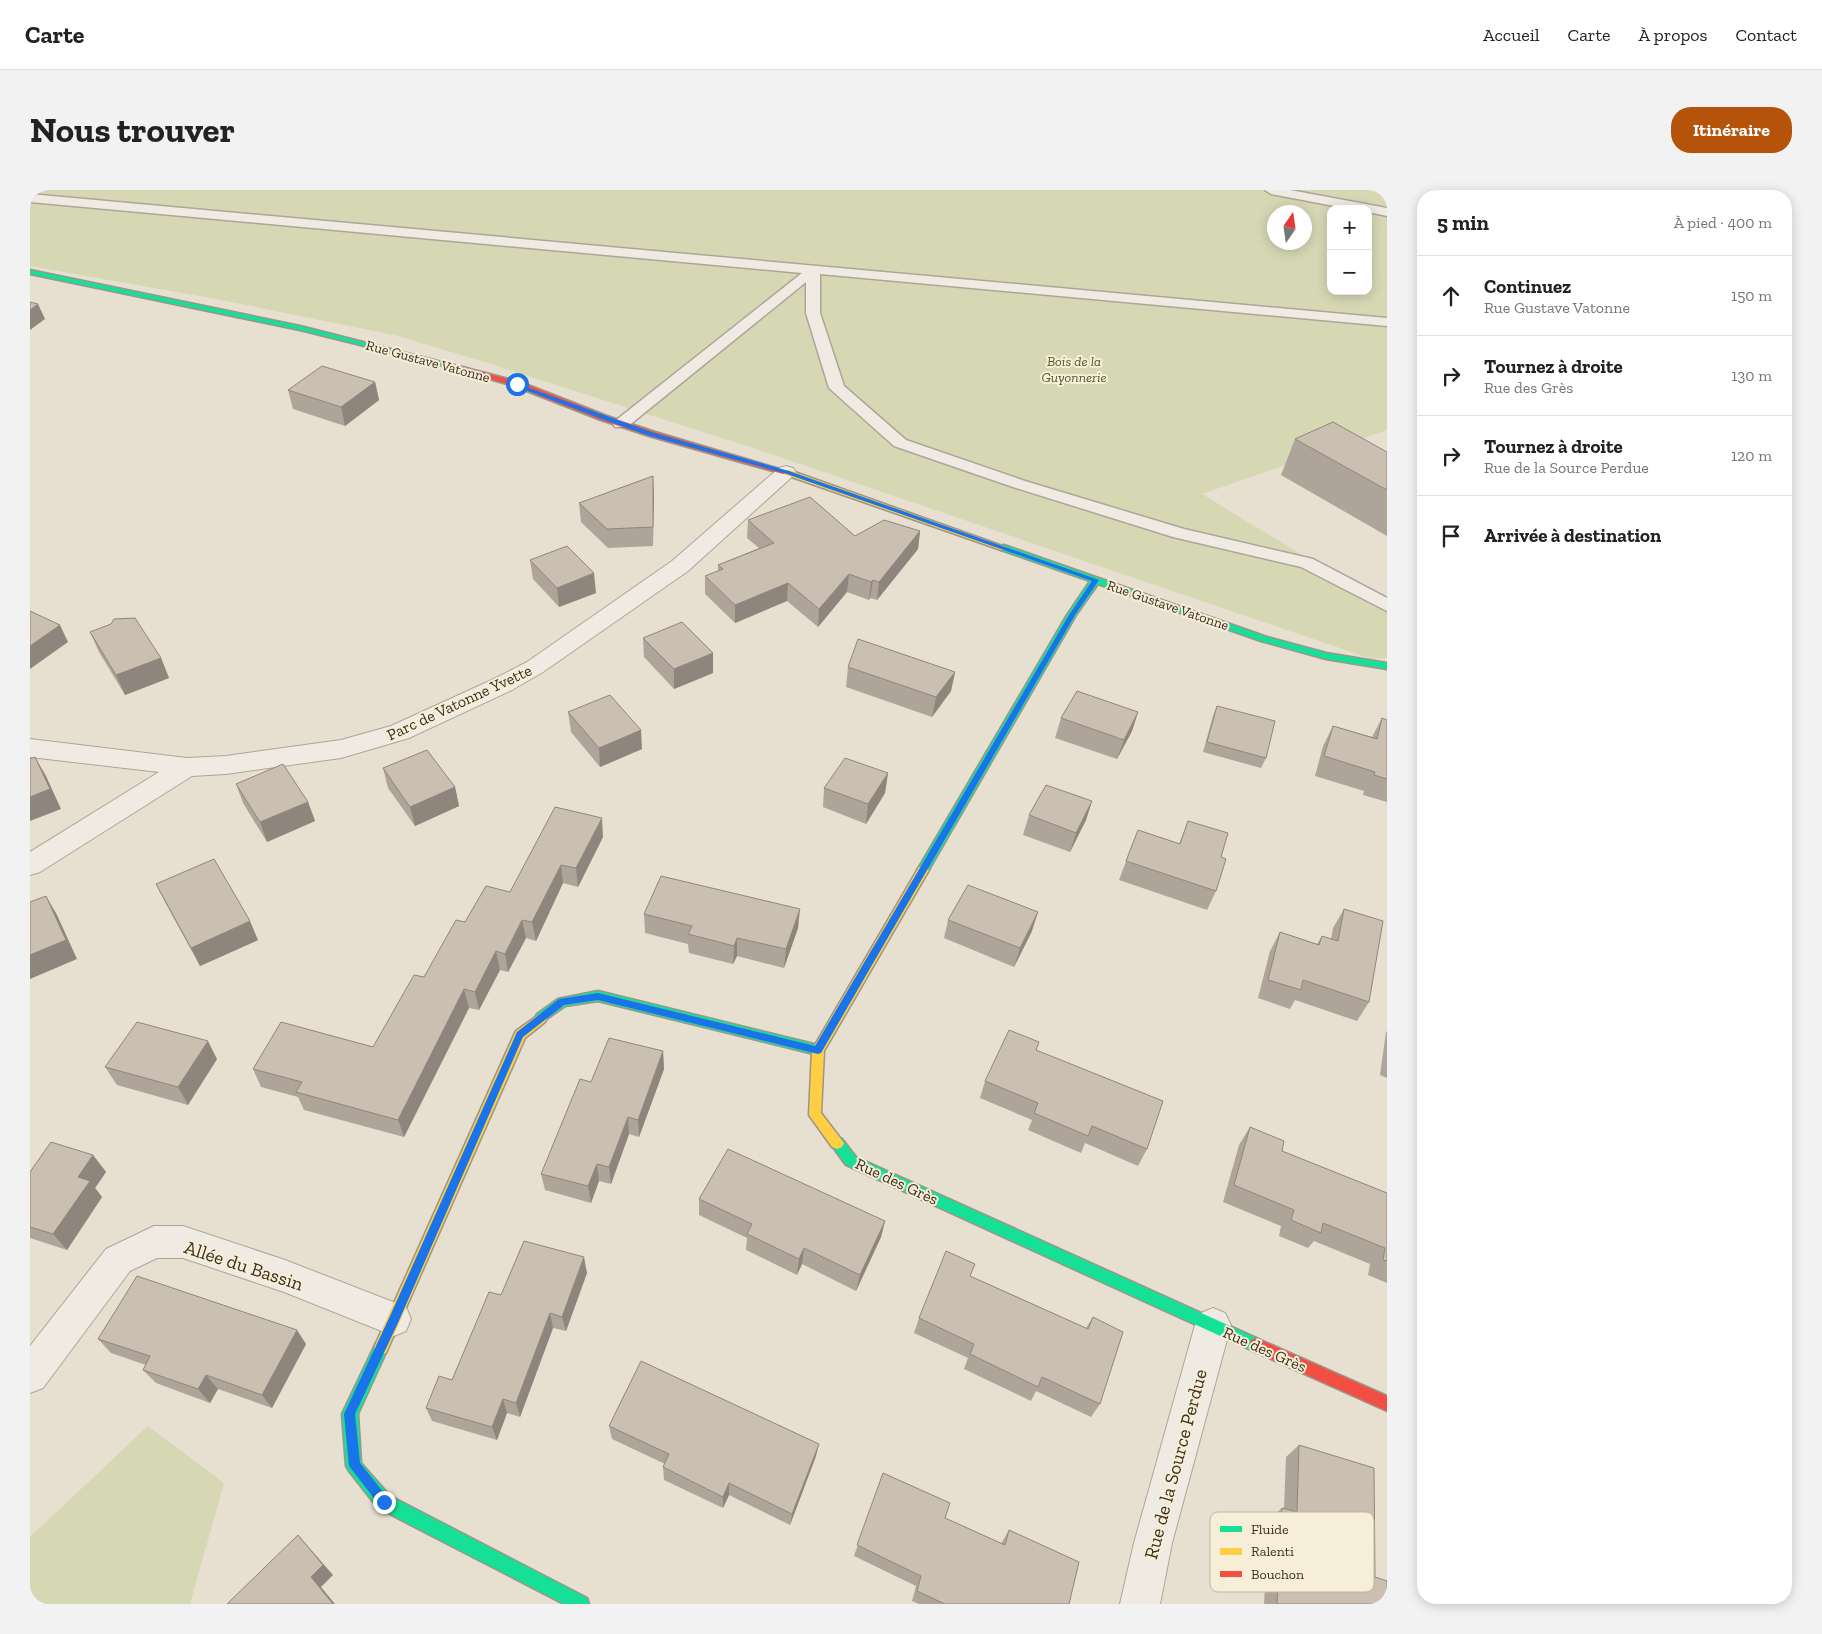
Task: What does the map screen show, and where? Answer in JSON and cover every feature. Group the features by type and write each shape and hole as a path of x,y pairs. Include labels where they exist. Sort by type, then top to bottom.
{"street":[{"name":"Rue Gustave Vatonne","path":"30,272 300,328 437,361 517,384 622,424 786,472 1264,639 1326,656 1387,666"},
{"name":"Parc de Vatonne Yvette","path":"30,748 187,767 255,761 341,749 400,732 504,684 535,667 590,631 680,566 786,472"},
{"name":"Rue des Grès","path":"1096,580 1072,615 818,1050 815,1115 851,1161 1387,1404"},
{"name":"Parc de Vatonne Yvette","path":"30,865 187,767"},
{"path":"580,1604 384,1502 354,1466 350,1414 520,1035 562,1002 598,996 818,1050"},
{"name":"Allée du Bassin","path":"30,1375 118,1260 154,1242 183,1242 285,1276 394,1319"},
{"name":"Rue de la Source Perdue","path":"1140,1604 1153,1543 1212,1325"}],"lane":[{"path":"1271,190 1387,212"},
{"path":"30,198 1387,322"},
{"path":"622,424 813,270"},
{"path":"813,270 813,313 837,388 900,443 1019,484 1179,533 1306,563 1387,605"}],"green space":[{"name":"Bois de la Guyonnerie","path":"30,190 1387,190 1387,430 1202,494 1387,607 1387,658 1372,659 756,449 485,362 394,335 216,299 30,266"},
{"path":"148,1426 224,1483 190,1604 30,1604 30,1537"}],"building":[{"path":"30,302 38,304 30,310"},
{"path":"322,366 375,382 341,407 288,390"},
{"path":"1333,422 1387,452 1387,490 1295,439"},
{"path":"653,476 653,527 607,529 579,503"},
{"path":"810,497 855,536 884,520 920,531 879,582 873,580 871,582 849,574 819,609 788,583 735,605 705,576 723,569 718,565 774,543 748,520"},
{"path":"567,546 594,573 557,588 530,560"},
{"path":"30,611 60,625 30,646"},
{"path":"135,618 161,658 116,675 90,632 111,624 114,619"},
{"path":"682,622 713,653 674,669 643,638"},
{"path":"858,639 955,672 936,697 848,667"},
{"path":"1077,691 1138,712 1124,740 1061,718"},
{"path":"610,695 641,730 599,748 568,712"},
{"path":"1217,706 1275,721 1266,758 1207,742"},
{"path":"1382,718 1387,720 1387,779 1374,775 1375,772 1324,756 1333,726 1377,739"},
{"path":"427,750 455,787 410,807 383,768"},
{"path":"35,757 50,789 30,797 30,759"},
{"path":"845,758 888,773 868,804 824,788"},
{"path":"283,764 308,802 260,822 236,784"},
{"path":"1046,785 1092,801 1076,833 1029,815"},
{"path":"555,807 602,818 576,868 561,865 532,922 522,920 505,954 496,951 475,992 464,989 398,1120 296,1092 302,1082 253,1069 281,1022 373,1047 414,975 424,977 456,920 465,922 486,886 510,892"},
{"path":"1188,821 1228,833 1221,857 1226,859 1216,891 1126,861 1138,830 1180,844"},
{"path":"214,859 250,921 191,948 156,884"},
{"path":"661,876 800,909 786,949 737,938 734,946 688,934 692,926 644,914"},
{"path":"968,885 1038,912 1020,948 948,920"},
{"path":"46,896 66,940 30,955 30,902"},
{"path":"1344,909 1383,921 1369,1002 1303,980 1301,990 1268,980 1280,932 1319,945 1322,936 1338,941"},
{"path":"137,1022 208,1041 178,1087 105,1067"},
{"path":"1009,1030 1039,1042 1036,1050 1163,1101 1147,1149 1092,1126 1088,1136 1034,1113 1038,1103 985,1081"},
{"path":"609,1038 663,1051 638,1120 628,1117 609,1167 597,1164 588,1186 541,1174 580,1079 591,1082"},
{"path":"1250,1127 1284,1141 1282,1151 1387,1193 1387,1261 1383,1260 1385,1248 1323,1223 1321,1233 1291,1220 1294,1210 1234,1185"},
{"path":"51,1142 93,1155 78,1177 90,1181 53,1234 30,1227 30,1172"},
{"path":"728,1149 885,1221 860,1275 804,1248 799,1259 747,1234 752,1224 699,1199"},
{"path":"524,1241 584,1257 562,1317 550,1313 516,1403 503,1399 492,1427 426,1408 439,1376 452,1380 489,1292 501,1295"},
{"path":"946,1251 975,1264 970,1276 1088,1329 1093,1317 1123,1332 1100,1404 1042,1377 1038,1387 970,1354 974,1344 919,1318"},
{"path":"137,1276 297,1330 262,1395 206,1375 198,1389 143,1370 150,1356 98,1339"},
{"path":"641,1361 819,1444 792,1514 729,1483 723,1497 663,1467 669,1454 609,1426"},
{"path":"1299,1445 1374,1468 1375,1577 1387,1581 1387,1604 1277,1604 1278,1592 1374,1592 1374,1512 1297,1512"},
{"path":"883,1473 950,1503 945,1518 1005,1545 1009,1530 1079,1562 1069,1604 945,1604 917,1591 921,1576 857,1545"},
{"path":"1282,1508 1297,1512 1282,1512"},
{"path":"298,1535 323,1565 311,1577 333,1604 227,1604"}],"traffic: fast":[{"path":"30,272 300,328 465,369"},
{"path":"1004,548 1264,639 1326,656 1387,666"},
{"path":"923,870 1072,615 1095,581"},
{"path":"541,1018 562,1002 598,996 818,1050"},
{"path":"837,1143 851,1161 1256,1345"},
{"path":"381,1348 350,1414 354,1466 384,1502 581,1604"}],"traffic: slow":[{"path":"786,472 1004,548"},
{"path":"837,1143 815,1115 818,1050 923,870"},
{"path":"381,1348 520,1035 541,1018"}],"traffic: jam":[{"path":"465,369 517,384 604,418 652,434 786,472"},
{"path":"1256,1345 1387,1404"}],"route":[{"path":"384,1502 354,1466 350,1414 520,1035 562,1002 598,996 818,1050 1072,615 1096,580 786,472 652,434 604,418 517,384"}]}
